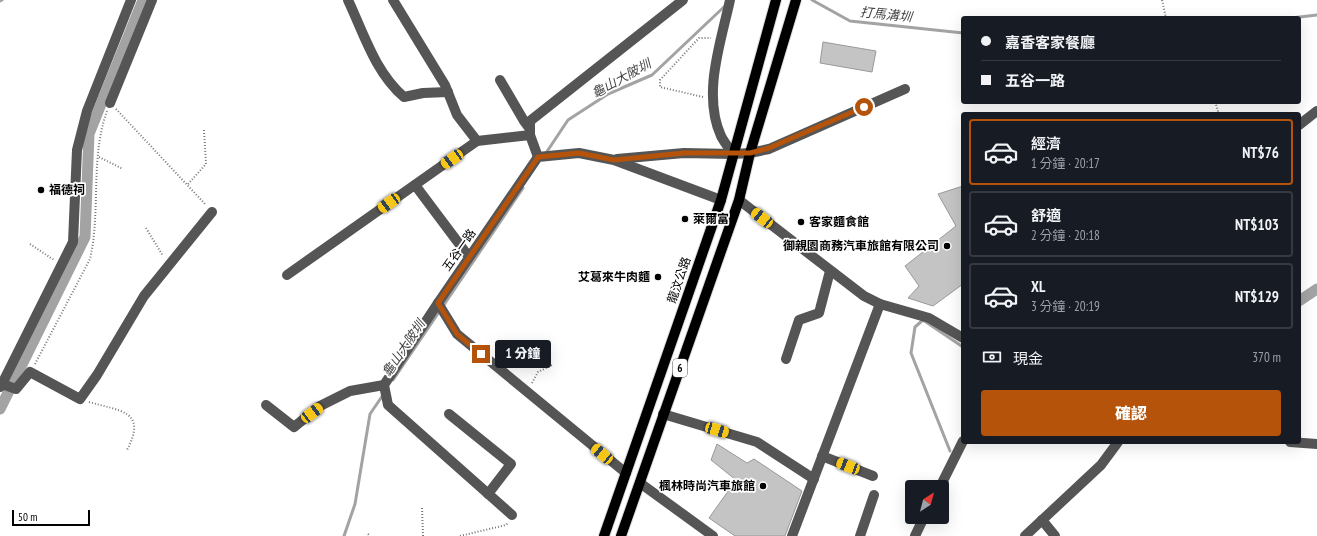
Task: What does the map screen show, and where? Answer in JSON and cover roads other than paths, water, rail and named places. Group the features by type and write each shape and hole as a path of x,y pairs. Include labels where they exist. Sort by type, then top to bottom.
{"main road":[{"name":"龍汶公路","path":"604,536 721,200 776,0"},
{"name":"6","path":"621,536 739,200 750,153 796,0"},
{"path":"721,200 739,200"}],"street":[{"path":"131,0 87,111 77,150 73,242 1,386 16,389 30,372 80,399 97,375 144,296 212,212"},
{"path":"110,103 152,0"},
{"path":"348,0 377,64 392,87 404,97 423,93 448,92"},
{"path":"393,0 448,92 457,115 476,141"},
{"path":"530,132 530,121 684,0"},
{"path":"730,0 718,52 712,98 721,135 733,154"},
{"path":"500,80 530,132 538,157 579,153 614,160 721,200"},
{"path":"614,160 684,153 750,153 769,148 905,89"},
{"path":"1301,123 1317,111"},
{"path":"287,275 476,141 530,132"},
{"name":"五谷一路","path":"385,386 438,303 538,157"},
{"path":"415,185 470,257"},
{"path":"739,200 864,296 880,304 929,318 961,337"},
{"path":"786,359 799,320 818,313 830,271"},
{"path":"438,303 457,334 626,474"},
{"path":"792,536 880,304"},
{"path":"266,405 294,427 320,406 350,391 385,386 388,405 512,515"},
{"path":"449,414 511,464 488,494"},
{"path":"663,414 757,442 814,479"},
{"path":"1301,443 1317,444"},
{"path":"944,480 962,444"},
{"path":"1025,536 1101,465 1117,444"},
{"path":"822,456 873,476"},
{"path":"640,483 713,536"},
{"path":"860,536 874,495"},
{"path":"1042,520 1055,536"},
{"path":"915,536 921,524"}],"waterway":[{"path":"0,409 85,237 89,134 143,0"},
{"name":"打馬溝圳","path":"812,0 850,21 961,33"},
{"name":"龜山大陂圳","path":"546,153 568,120 608,94 652,75 726,5"},
{"name":"打馬溝圳","path":"1301,17 1317,15"},
{"name":"龜山大陂圳","path":"393,380 523,188"},
{"path":"1301,300 1317,289"},
{"path":"950,451 911,353 915,327 923,320 961,346"},
{"name":"龜山大陂圳","path":"344,536 355,504 370,414 383,395"}],"place":[{"name":"福德祠","path":"41,190"},
{"name":"萊爾富","path":"685,219"},
{"name":"客家麵食館","path":"801,222"},
{"name":"御親園商務汽車旅館有限公司","path":"947,246"},
{"name":"艾葛來牛肉麵","path":"658,277"},
{"name":"楓林時尚汽車旅館","path":"763,486"}]}
